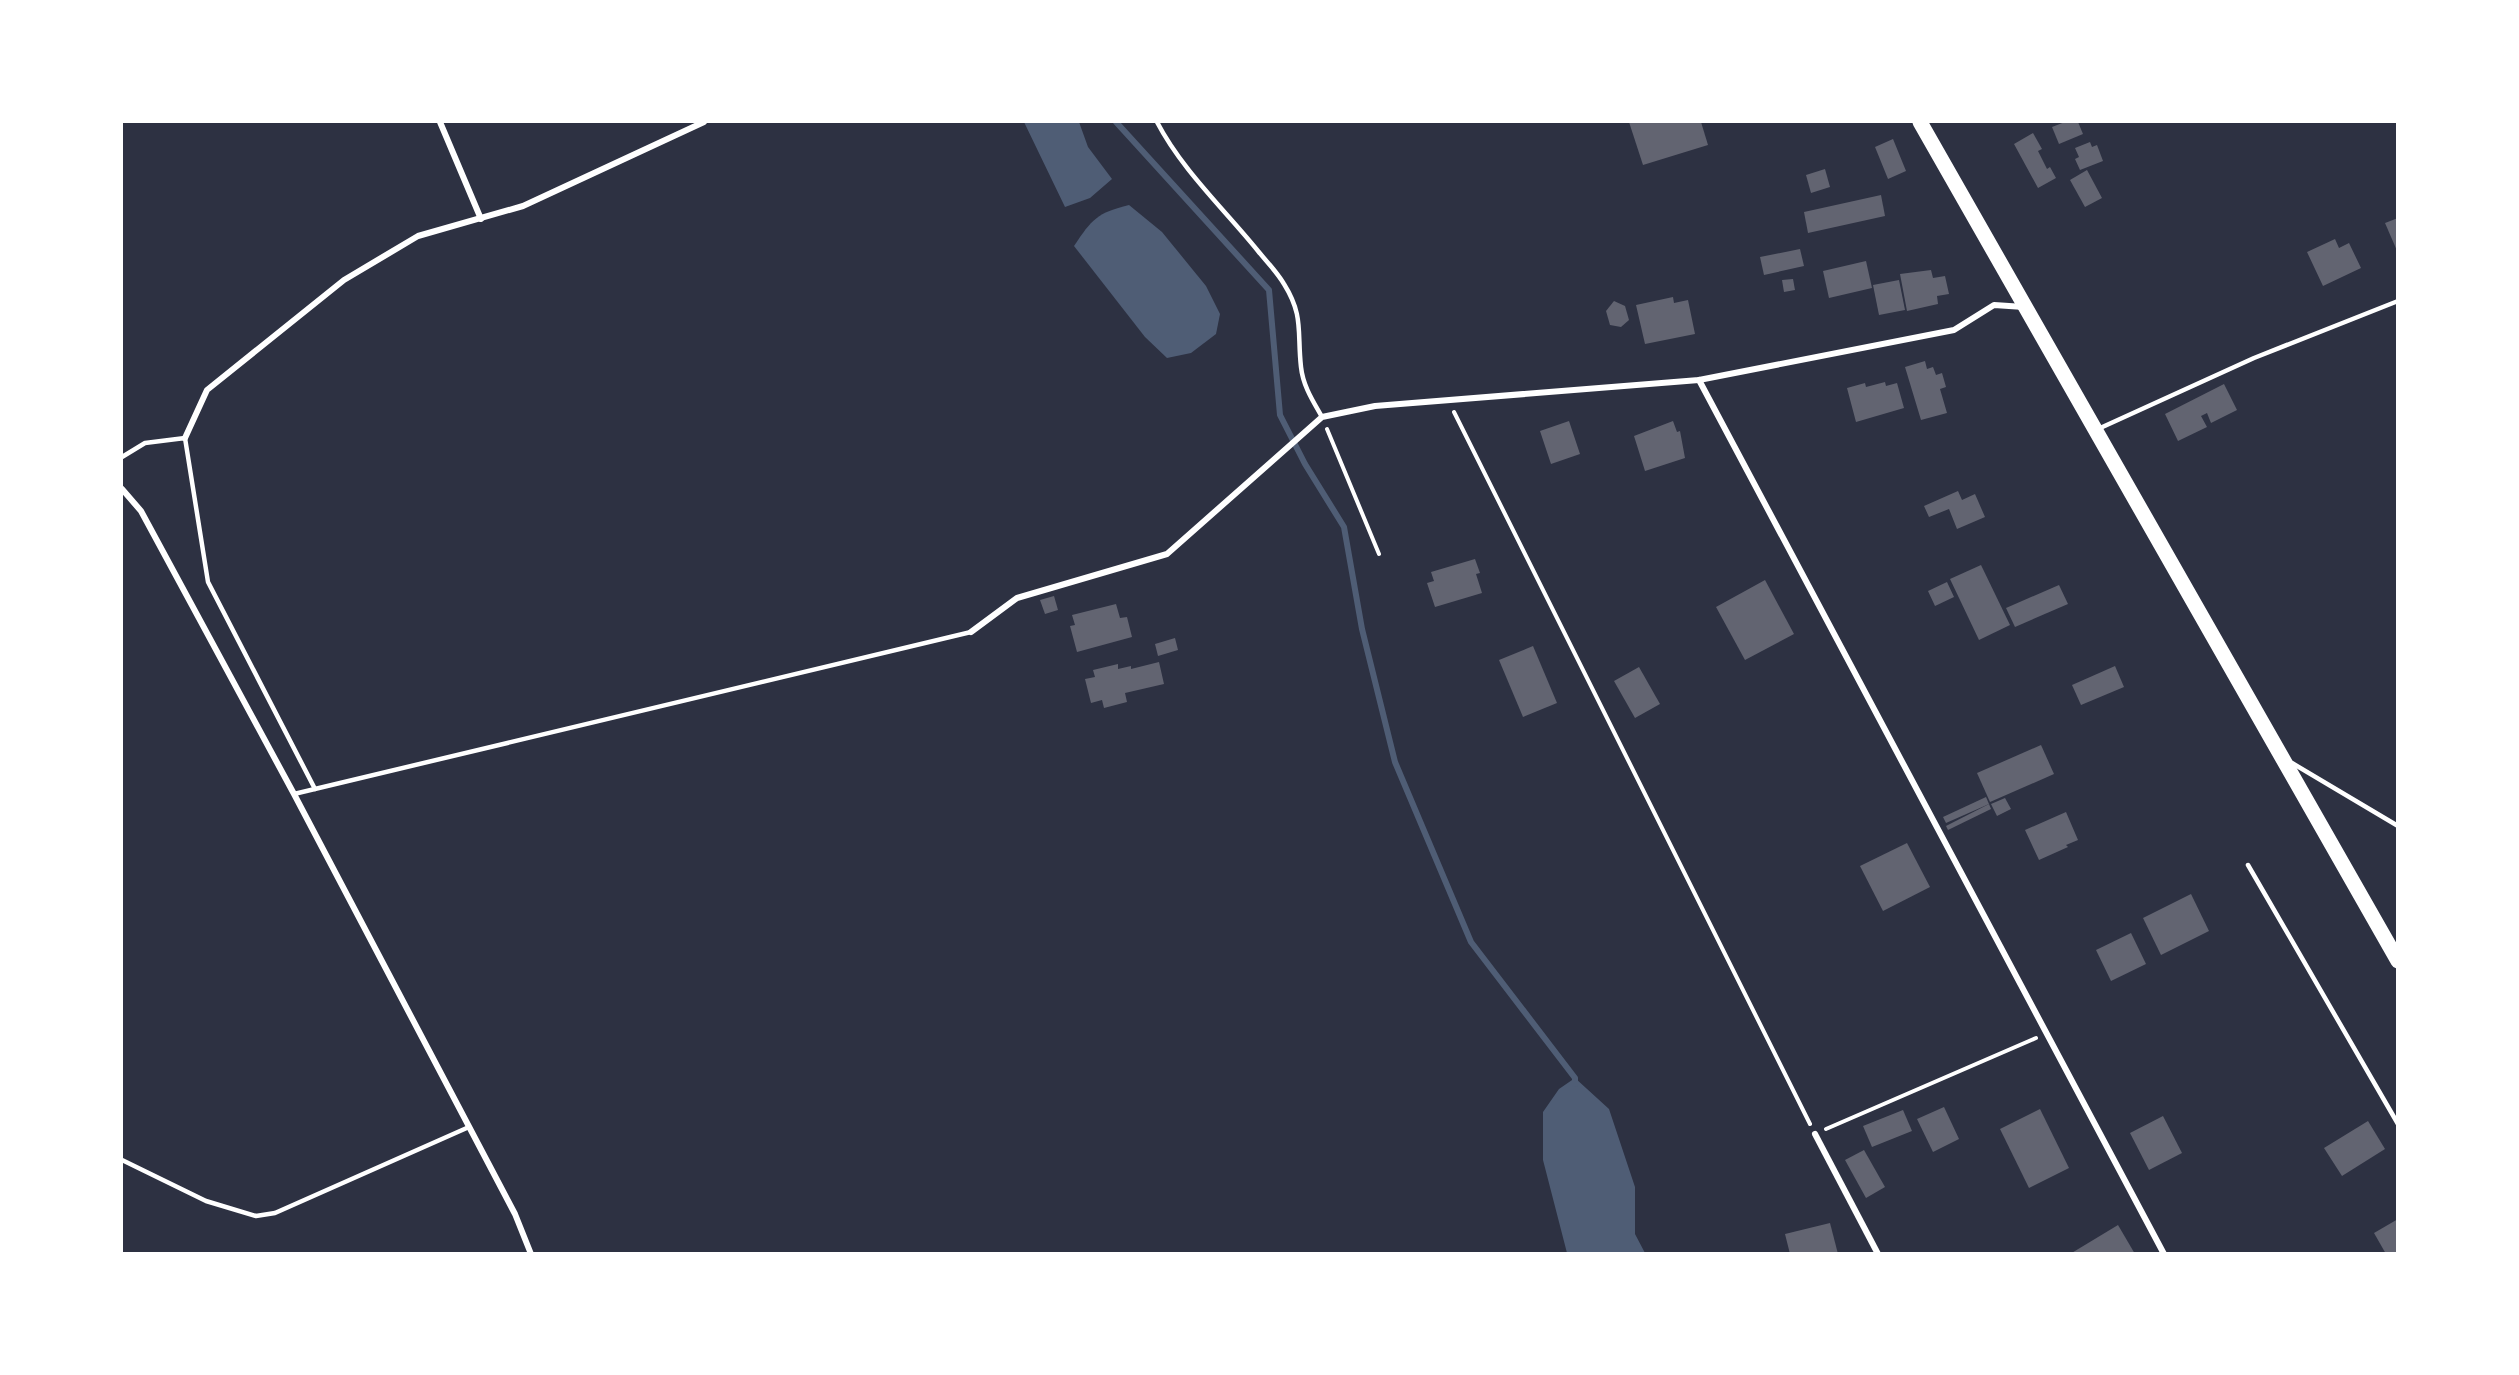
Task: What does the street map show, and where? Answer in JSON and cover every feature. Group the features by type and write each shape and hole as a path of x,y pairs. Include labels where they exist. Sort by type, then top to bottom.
{"main road":[{"path":"1920,122 2397,961"}],"street":[{"path":"440,122 481,219"},
{"path":"185,438 207,390 344,280 418,236 523,206 704,122"},
{"path":"971,632 1017,598 1167,555 1322,417 1375,406 1699,380 1954,330 1994,306 2025,307"},
{"path":"1699,380 2164,1254"},
{"path":"122,489 141,511 294,794 515,1214 531,1254"},
{"path":"1815,1134 1878,1254"}],"lane":[{"path":"1157,122 1191,173 1222,206 1283,282 1297,307 1301,333 1301,368 1306,391 1322,417"},
{"path":"2095,430 2254,358 2397,301"},
{"path":"122,457 146,443 185,438 207,582 315,789"},
{"path":"294,794 971,632"},
{"path":"2281,757 2397,826"},
{"path":"2248,866 2397,1124"},
{"path":"122,1160 206,1201 256,1216 275,1213 469,1127"}],"path":[{"path":"1449,400 1815,1134 2047,1033"},
{"path":"1322,417 1379,554"}],"water":[{"path":"1024,122 1079,122 1088,147 1112,179 1090,198 1065,207"},
{"path":"1129,205 1162,232 1206,286 1220,314 1216,334 1191,353 1167,358 1145,337 1074,246 1096,218"},
{"path":"1575,1078 1609,1109 1635,1187 1635,1234 1645,1253 1567,1253 1543,1160 1543,1112 1559,1089"}],"building":[{"path":"1629,122 1701,122 1708,145 1643,165"},
{"path":"2065,122 2078,122 2083,134 2059,144 2052,127"},
{"path":"2033,133 2042,149 2038,151 2047,169 2050,167 2056,178 2038,188 2014,144"},
{"path":"1893,139 1906,171 1888,179 1875,147"},
{"path":"2090,142 2092,147 2097,145 2103,161 2080,170 2075,159 2079,157 2075,148"},
{"path":"1825,169 1830,187 1811,193 1806,175"},
{"path":"2087,170 2102,198 2085,207 2070,180"},
{"path":"1881,195 1885,216 1808,233 1804,212"},
{"path":"2398,218 2398,253 2385,223"},
{"path":"2335,239 2339,248 2349,243 2361,268 2323,286 2307,252"},
{"path":"1800,249 1804,266 1764,275 1760,257"},
{"path":"1866,261 1872,288 1829,298 1823,271"},
{"path":"1931,270 1933,278 1945,276 1949,294 1937,296 1938,304 1907,311 1900,274"},
{"path":"1793,279 1795,290 1784,292 1782,280"},
{"path":"1899,280 1905,310 1879,315 1873,285"},
{"path":"1673,297 1674,303 1688,300 1695,334 1645,344 1636,305"},
{"path":"1614,301 1625,306 1629,320 1621,327 1610,325 1606,311"},
{"path":"1925,361 1927,369 1933,367 1936,375 1942,373 1946,387 1940,389 1947,413 1921,420 1905,367"},
{"path":"1885,382 1886,386 1897,383 1904,408 1856,422 1847,388 1865,383 1866,387"},
{"path":"2224,384 2237,410 2211,423 2207,413 2201,416 2207,427 2178,441 2165,414"},
{"path":"1569,421 1580,454 1551,464 1540,431"},
{"path":"1673,421 1677,432 1680,431 1685,458 1645,471 1634,436"},
{"path":"1958,491 1962,500 1975,494 1985,517 1957,529 1949,509 1929,517 1924,506"},
{"path":"1475,559 1480,573 1476,574 1482,593 1435,607 1427,583 1434,581 1431,572"},
{"path":"1981,565 2010,625 1979,640 1950,579"},
{"path":"1765,580 1794,634 1745,660 1716,607"},
{"path":"1947,582 1954,597 1935,606 1928,591"},
{"path":"2059,585 2068,604 2015,627 2006,608"},
{"path":"1054,596 1058,610 1045,614 1040,600"},
{"path":"1116,604 1120,618 1127,617 1132,637 1077,652 1070,626 1075,625 1072,615"},
{"path":"1175,638 1178,650 1158,656 1155,644"},
{"path":"1533,646 1557,703 1523,717 1499,660"},
{"path":"1159,662 1164,684 1125,693 1127,702 1104,708 1102,700 1091,703 1085,679 1095,677 1093,670 1118,664 1118,669 1131,666 1131,669"},
{"path":"2115,666 2124,687 2081,705 2072,685"},
{"path":"1639,667 1660,704 1635,718 1614,681"},
{"path":"2041,745 2054,774 1990,802 1977,773"},
{"path":"1986,797 1989,804 1946,823 1943,817"},
{"path":"2005,798 2011,809 1997,816 1991,804"},
{"path":"1989,804 1991,809 1948,830 1946,826"},
{"path":"2066,812 2078,840 2039,860 2025,830"},
{"path":"1907,843 1930,887 1883,911 1860,866"},
{"path":"2191,894 2209,931 2161,955 2143,918"},
{"path":"2131,933 2146,964 2111,981 2096,950"},
{"path":"1944,1107 1959,1139 1933,1152 1917,1119"},
{"path":"2040,1109 2069,1168 2029,1188 2000,1129"},
{"path":"1903,1110 1912,1131 1872,1147 1863,1126"},
{"path":"2163,1116 2182,1153 2149,1170 2130,1133"},
{"path":"2368,1121 2385,1149 2342,1176 2324,1148"},
{"path":"1864,1150 1885,1187 1866,1198 1845,1160"},
{"path":"2398,1219 2398,1254 2386,1254 2374,1233"},
{"path":"1830,1223 1838,1254 1790,1254 1785,1234"},
{"path":"2118,1225 2135,1254 2070,1254"}],"waterway":[{"path":"1116,122 1269,290 1280,415 1305,464 1344,527 1362,629 1395,762 1471,942 1575,1078 1575,1084"}]}
